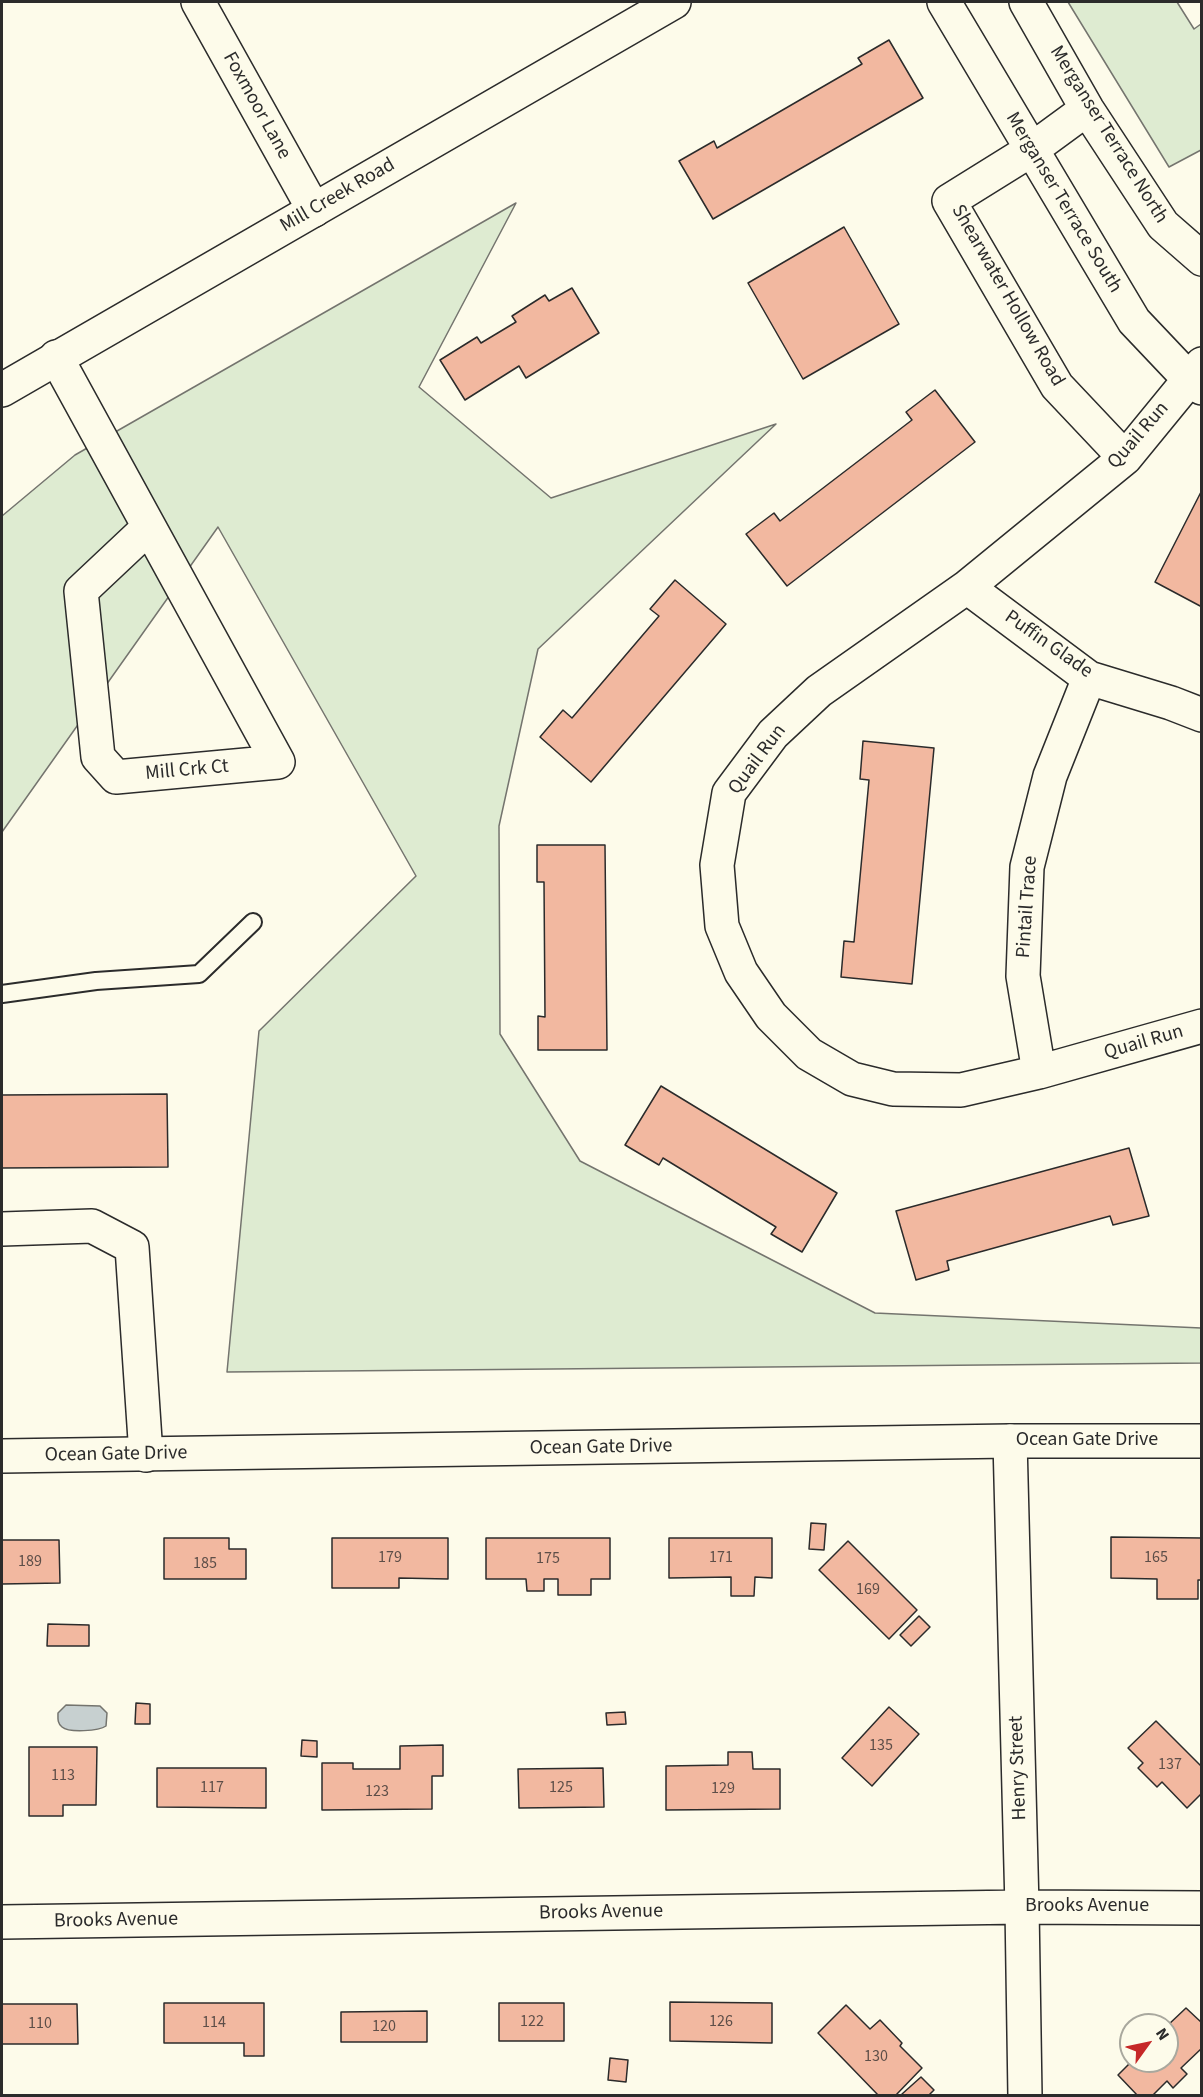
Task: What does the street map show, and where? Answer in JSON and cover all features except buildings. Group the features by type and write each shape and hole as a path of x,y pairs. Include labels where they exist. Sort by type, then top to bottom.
{"street":[{"name":"Foxmoor Lane","path":"198,2 314,210"},
{"name":"Mill Creek Road","path":"2,390 674,2"},
{"name":"Merganser Terrace South","path":"944,2 1134,321 1197,377"},
{"name":"Merganser Terrace North","path":"1026,2 1087,109 1163,225 1202,259"},
{"name":"Shearwater Hollow Road","path":"1087,109 1031,150 949,201 1057,386 1125,458"},
{"name":"Mill Crk Ct","path":"56,357 149,526 278,762 116,777 98,757 81,591 149,526"},
{"name":"Quail Run","path":"1197,377 1125,458 967,587 819,691 773,734 729,793 717,865 722,926 741,972 771,1016 809,1054 852,1079 893,1089 961,1090 1039,1072 1202,1026"},
{"name":"Puffin Glade","path":"967,587 1089,678 1171,703 1202,716"},
{"name":"Pintail Trace","path":"1039,1072 1023,976 1027,867 1050,776 1089,678"},
{"path":"2,1229 92,1226 132,1247 146,1455"},
{"name":"Ocean Gate Drive","path":"2,1456 1202,1441"},
{"name":"Henry Street","path":"1010,1442 1022,1907 1024,2096"},
{"name":"Brooks Avenue","path":"2,1922 1022,1907 1202,1908"}],"lane":[{"path":"2,994 96,981 199,974 253,922"}],"green space":[{"path":"1068,2 1177,2 1194,29 1201,24 1201,150 1169,167"},
{"path":"516,203 419,387 551,498 776,424 538,649 499,826 500,1034 580,1161 875,1313 1201,1328 1201,1363 227,1372 259,1031 416,876 218,527 2,832 2,516 75,455"}],"shaded area":[{"path":"66,1705 100,1706 107,1713 106,1726 84,1731 62,1727 58,1713"}]}
